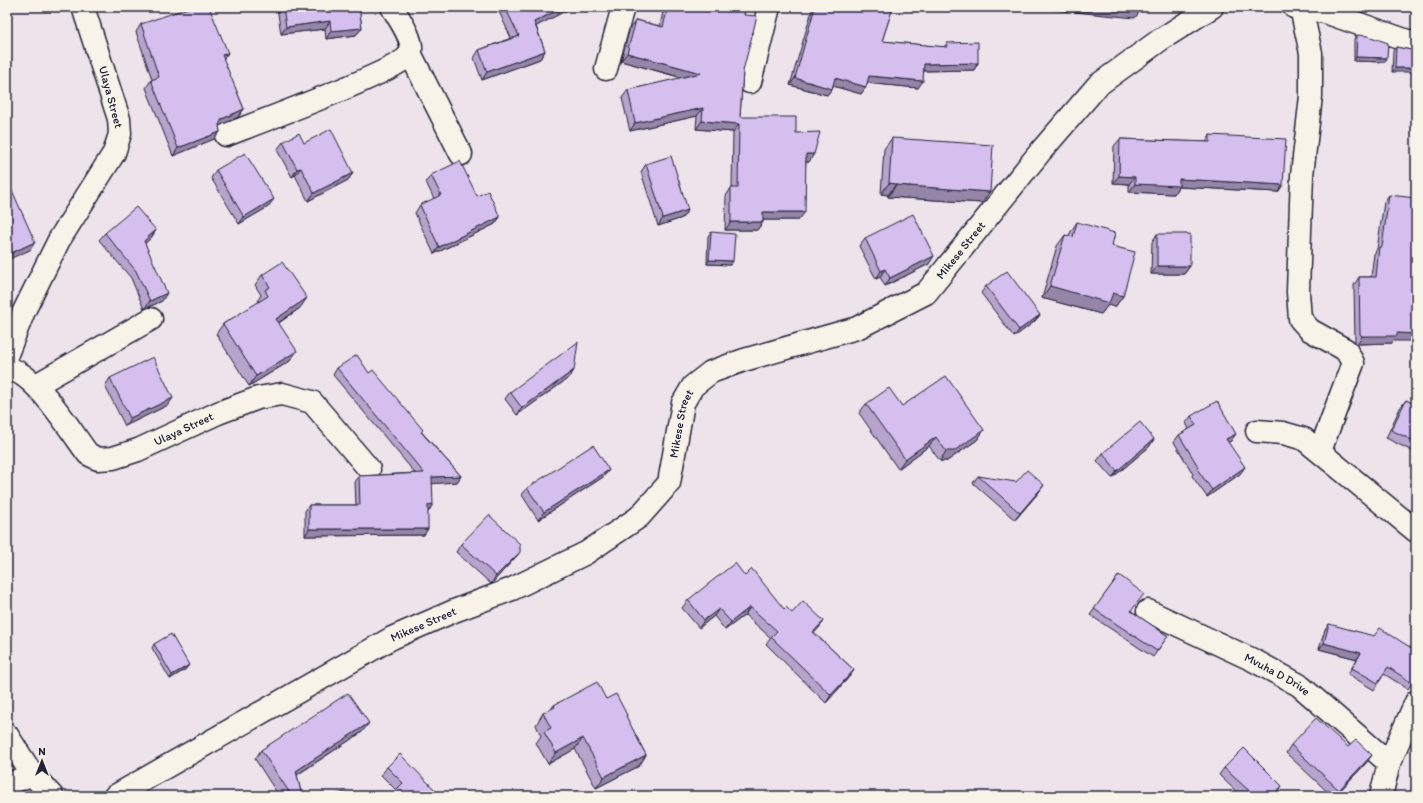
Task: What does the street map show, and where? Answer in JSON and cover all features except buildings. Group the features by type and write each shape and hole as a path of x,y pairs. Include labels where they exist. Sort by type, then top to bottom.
{"street":[{"name":"Ulaya Street","path":"7,354 24,311 59,240 114,153 120,134 119,119 83,7"},
{"path":"606,68 623,7"},
{"path":"750,82 769,7"},
{"name":"Mikese Street","path":"115,796 392,638 454,611 512,589 580,556 639,517 668,484 683,403 693,386 712,372 744,360 857,328 926,293 1041,151 1098,85 1160,40 1212,7"},
{"path":"1320,451 1353,363 1346,350 1310,330 1300,318 1298,292 1302,175 1311,96 1311,53 1298,8 1327,10 1416,44"},
{"path":"398,9 410,38 410,53 461,154"},
{"path":"226,135 352,85 395,66 410,53"},
{"path":"36,385 151,319"},
{"name":"Ulaya Street","path":"7,368 17,369 36,385 88,454 98,459 113,458 138,450 218,413 258,398 282,394 312,402 368,469"},
{"path":"1257,430 1283,433 1304,440 1320,451 1416,531"},
{"name":"Mvuha D Drive","path":"1148,611 1253,660 1299,685 1389,763"},
{"path":"1381,796 1389,763 1416,702"},
{"path":"7,735 32,774 52,796"},
{"path":"7,785 32,774"}]}
